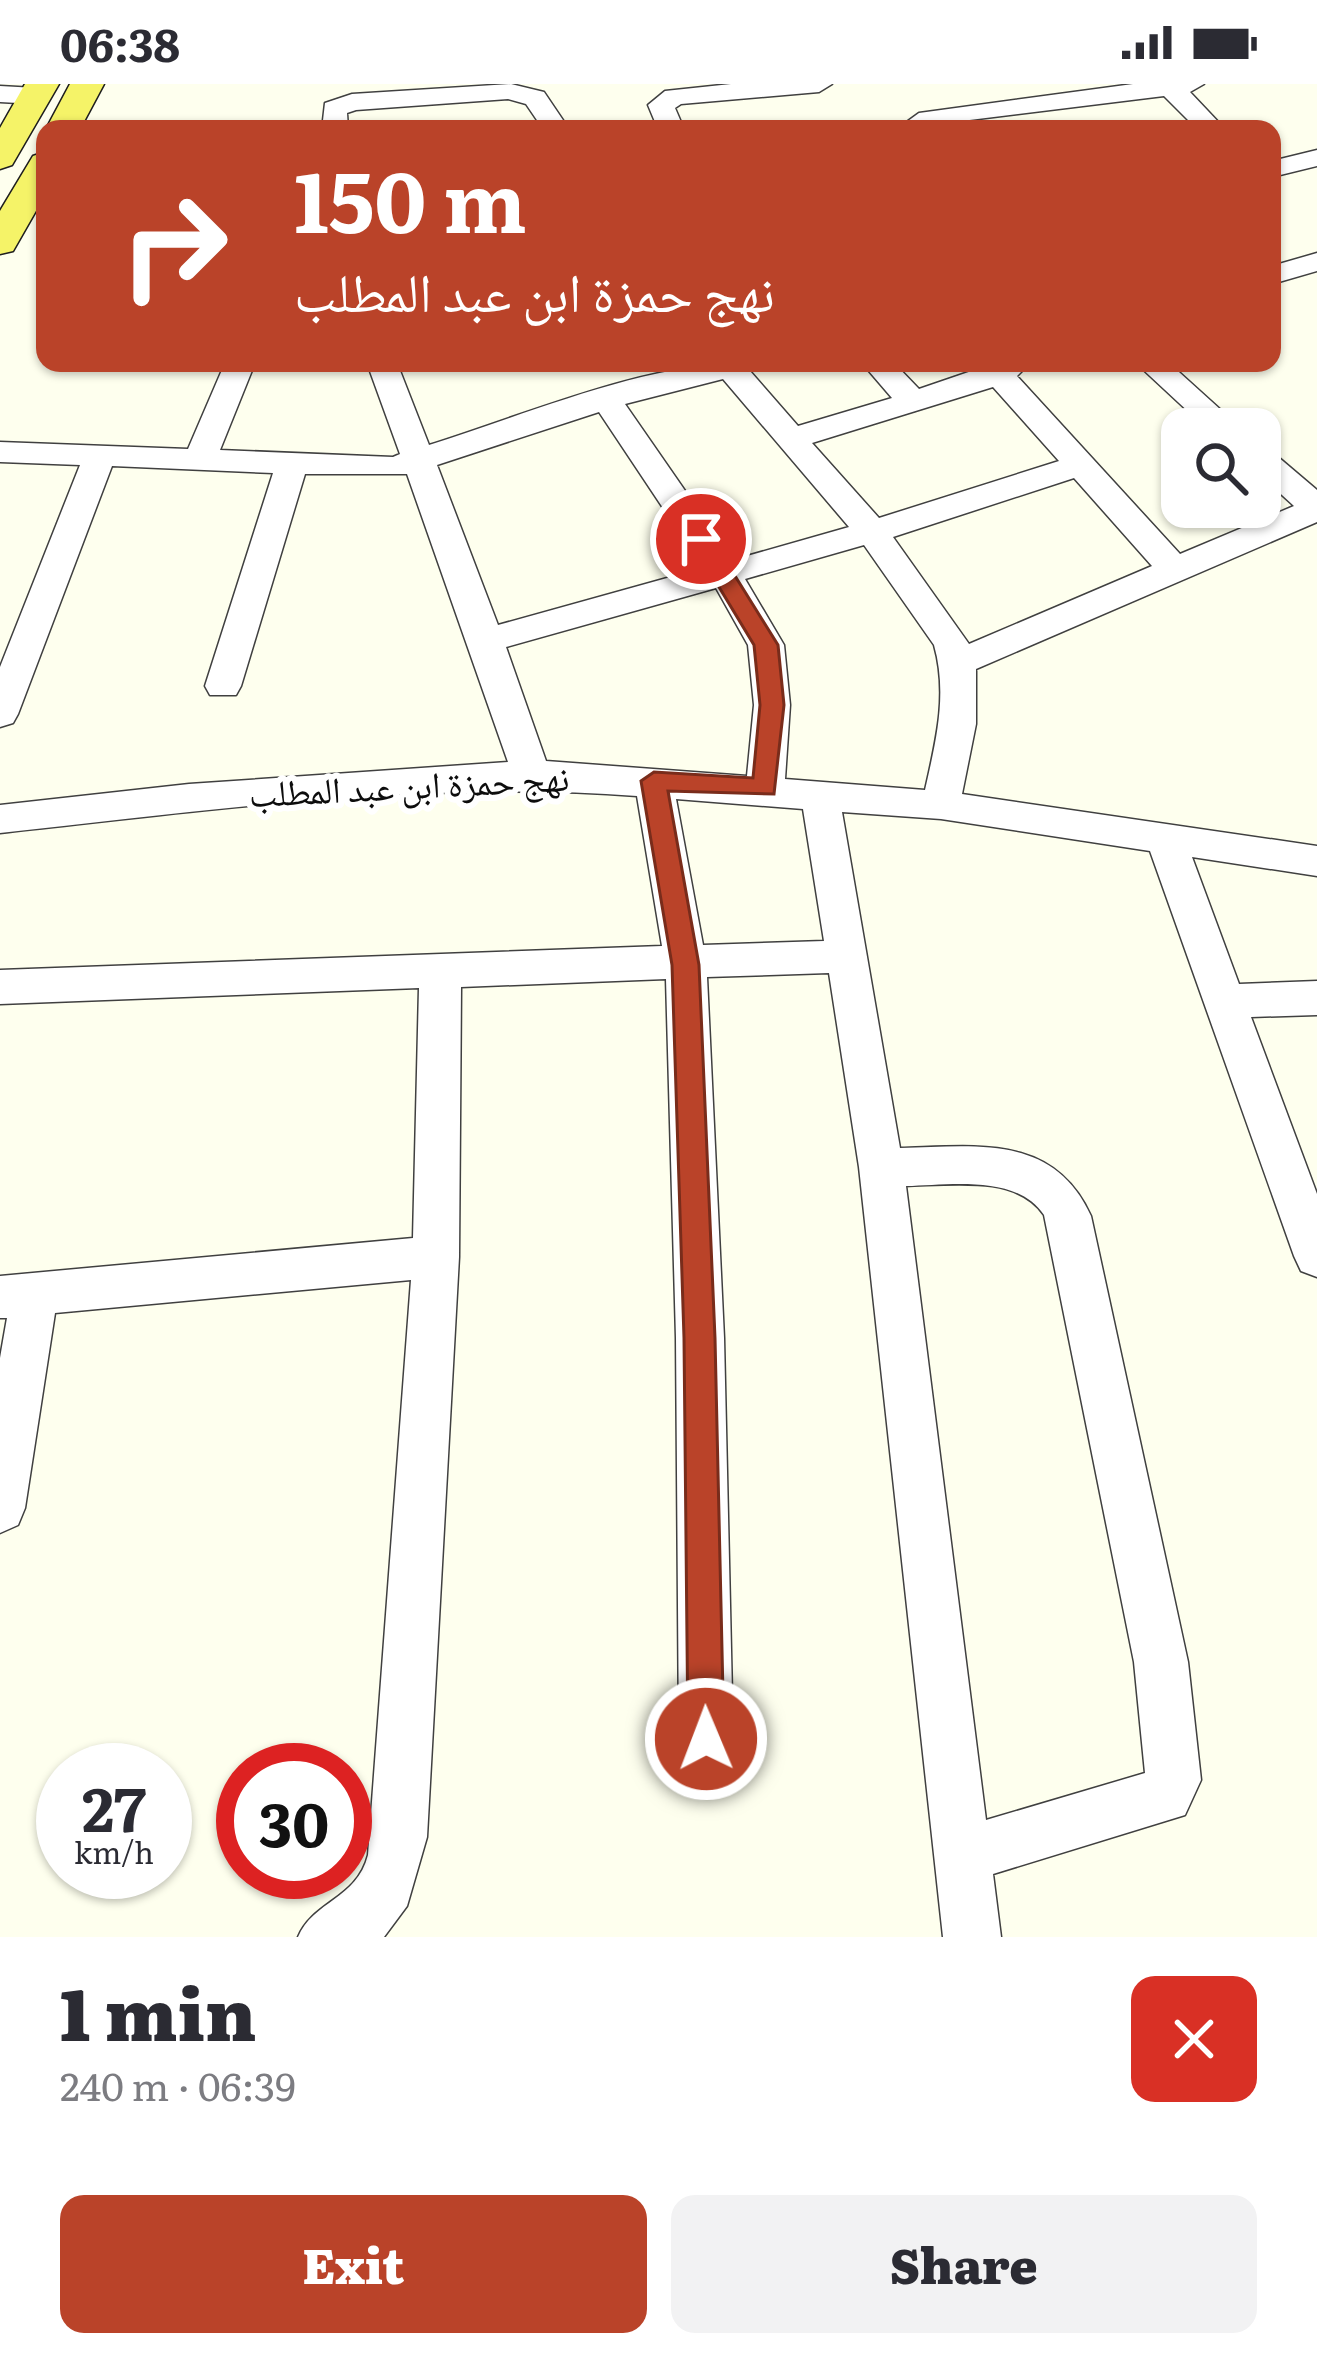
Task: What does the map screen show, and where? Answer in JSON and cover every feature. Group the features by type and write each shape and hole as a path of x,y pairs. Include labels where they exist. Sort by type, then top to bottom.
{"main road":[{"path":"68,120 87,84"},
{"path":"0,158 39,90"},
{"path":"0,243 36,179"}],"street":[{"path":"667,120 661,105 674,97 819,84"},
{"path":"926,120 1177,86 1205,120"},
{"path":"0,94 39,90"},
{"path":"335,120 334,109 352,102 508,91 535,98 550,120"},
{"path":"1281,167 1317,158"},
{"path":"1281,272 1317,262"},
{"path":"200,462 237,372"},
{"path":"385,372 489,640 531,774"},
{"path":"0,452 291,467 419,462 606,399 706,372"},
{"path":"733,372 872,532 936,618 959,662 960,701 941,805"},
{"path":"886,372 914,402"},
{"path":"790,439 999,372"},
{"path":"1009,372 1081,465 1174,569"},
{"path":"1161,372 1202,408"},
{"path":"606,399 757,626 771,670 765,788"},
{"path":"0,714 99,457"},
{"path":"489,640 872,532 1081,465"},
{"path":"223,686 291,467"},
{"path":"959,662 1317,509 1281,477"},
{"name":"نهج حمزة ابن عبد المطلب","path":"0,819 189,798 531,774 765,788 941,805 1317,861"},
{"path":"654,781 686,965 700,1338 706,1739"},
{"path":"820,793 880,1167 972,1937"},
{"path":"1258,851 1317,831"},
{"path":"1165,837 1317,1256"},
{"path":"0,987 849,956"},
{"path":"327,1937 362,1921 382,1900 395,1867 436,1257 440,974"},
{"path":"1228,1001 1317,998"},
{"path":"880,1167 1014,1171 1044,1183 1061,1200 1073,1230 1152,1616 1173,1756 1173,1780 1165,1795 962,1855"},
{"path":"0,1508 17,1296 436,1257"}],"route":[{"path":"701,539 766,645 772,705 765,788 654,781 686,965 700,1338 706,1739"}]}
